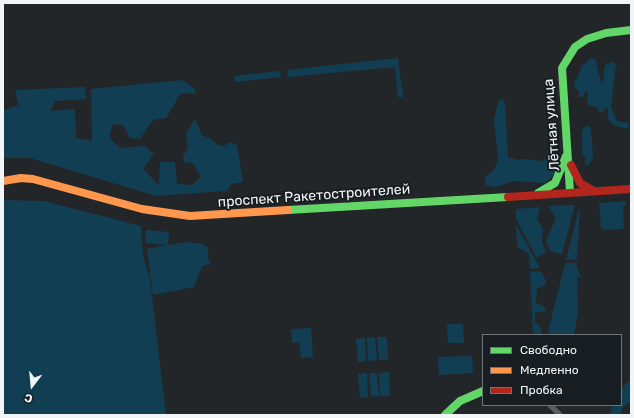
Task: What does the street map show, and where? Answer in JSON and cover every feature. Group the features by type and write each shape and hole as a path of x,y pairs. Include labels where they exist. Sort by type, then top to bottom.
{"main road":[{"name":"Лётная улица","path":"570,192 561,74 564,63 575,47 587,39 606,33 631,30"},
{"path":"567,154 576,179 580,183 595,191"},
{"path":"533,195 554,183 567,154"},
{"name":"проспект Ракетостроителей","path":"3,181 21,178 33,179 142,209 190,216 631,189"},
{"path":"445,415 460,401 482,391"}],"street":[{"path":"551,406 560,415"}],"shaded area":[{"path":"398,58 403,97 398,97 395,67 288,77 287,70"},
{"path":"591,58 595,59 601,82 604,80 604,69 606,64 612,62 617,65 611,107 617,121 629,123 627,129 613,125 608,119 608,108 605,108 602,113 599,112 597,107 591,106 587,103 588,91 585,92 583,97 579,97 579,91 575,89 574,84 582,66"},
{"path":"280,71 281,77 235,82 234,76"},
{"path":"182,80 195,89 196,94 181,93 166,118 153,120 140,139 130,138 123,125 113,124 109,137 120,148 145,146 154,154 143,169 159,185 160,162 175,162 177,184 192,185 201,177 193,163 184,162 183,156 188,148 186,134 195,119 202,135 211,139 218,145 224,146 229,142 237,145 243,182 231,184 227,191 156,196 30,158 3,158 3,111 18,105 15,90 85,87 86,99 55,101 50,111 75,109 76,138 92,141 91,89"},
{"path":"502,98 505,103 508,157 517,160 526,159 541,161 546,159 548,154 556,152 557,160 555,174 545,183 514,181 496,187 485,185 486,176 495,169 498,159 494,120 498,102"},
{"path":"588,126 591,128 593,158 588,166 585,164 585,157 582,154 582,131 584,127"},
{"path":"3,200 44,201 141,226 143,256 150,279 166,415 3,415"},
{"path":"626,201 626,205 623,206 624,227 622,229 604,230 601,228 599,203"},
{"path":"575,205 562,254 550,251 546,241 556,218 548,206"},
{"path":"580,205 577,259 566,260"},
{"path":"540,207 537,220 543,228 542,241 546,252 537,258 516,219 516,209"},
{"path":"516,225 540,268 530,269 529,254 517,247"},
{"path":"146,230 169,232 168,245 187,242 203,244 209,249 207,256 211,264 202,266 194,287 153,295 147,249 166,245 145,243"},
{"path":"565,263 577,263 577,268 581,277 577,277 578,312 574,334 550,334 548,332"},
{"path":"541,271 546,281 546,284 537,289 536,303 546,308 546,311 535,313 535,322 542,330 541,334 533,334 530,272"},
{"path":"447,324 463,324 464,343 448,343"},
{"path":"311,328 313,357 301,358 299,342 292,343 291,329"},
{"path":"375,337 377,360 368,361 367,338"},
{"path":"377,337 387,337 388,360 379,360"},
{"path":"365,338 366,361 358,362 356,339"},
{"path":"472,356 473,373 439,375 438,357"},
{"path":"389,372 390,396 380,396 379,373"},
{"path":"367,373 368,397 360,398 358,374"},
{"path":"369,373 377,373 379,396 371,397"},
{"path":"631,380 631,401 623,407 620,415 610,415 612,406 622,406 622,387"}],"traffic: fast":[{"path":"570,192 562,68 575,47 587,39 606,33 631,30"},
{"path":"538,193 555,183 566,156"},
{"path":"288,210 508,197"},
{"path":"445,415 460,401 482,391"}],"traffic: slow":[{"path":"3,181 21,178 33,179 142,209 190,216 288,210"}],"traffic: jam":[{"path":"571,165 580,183 594,191"},
{"path":"508,197 631,189"}]}
